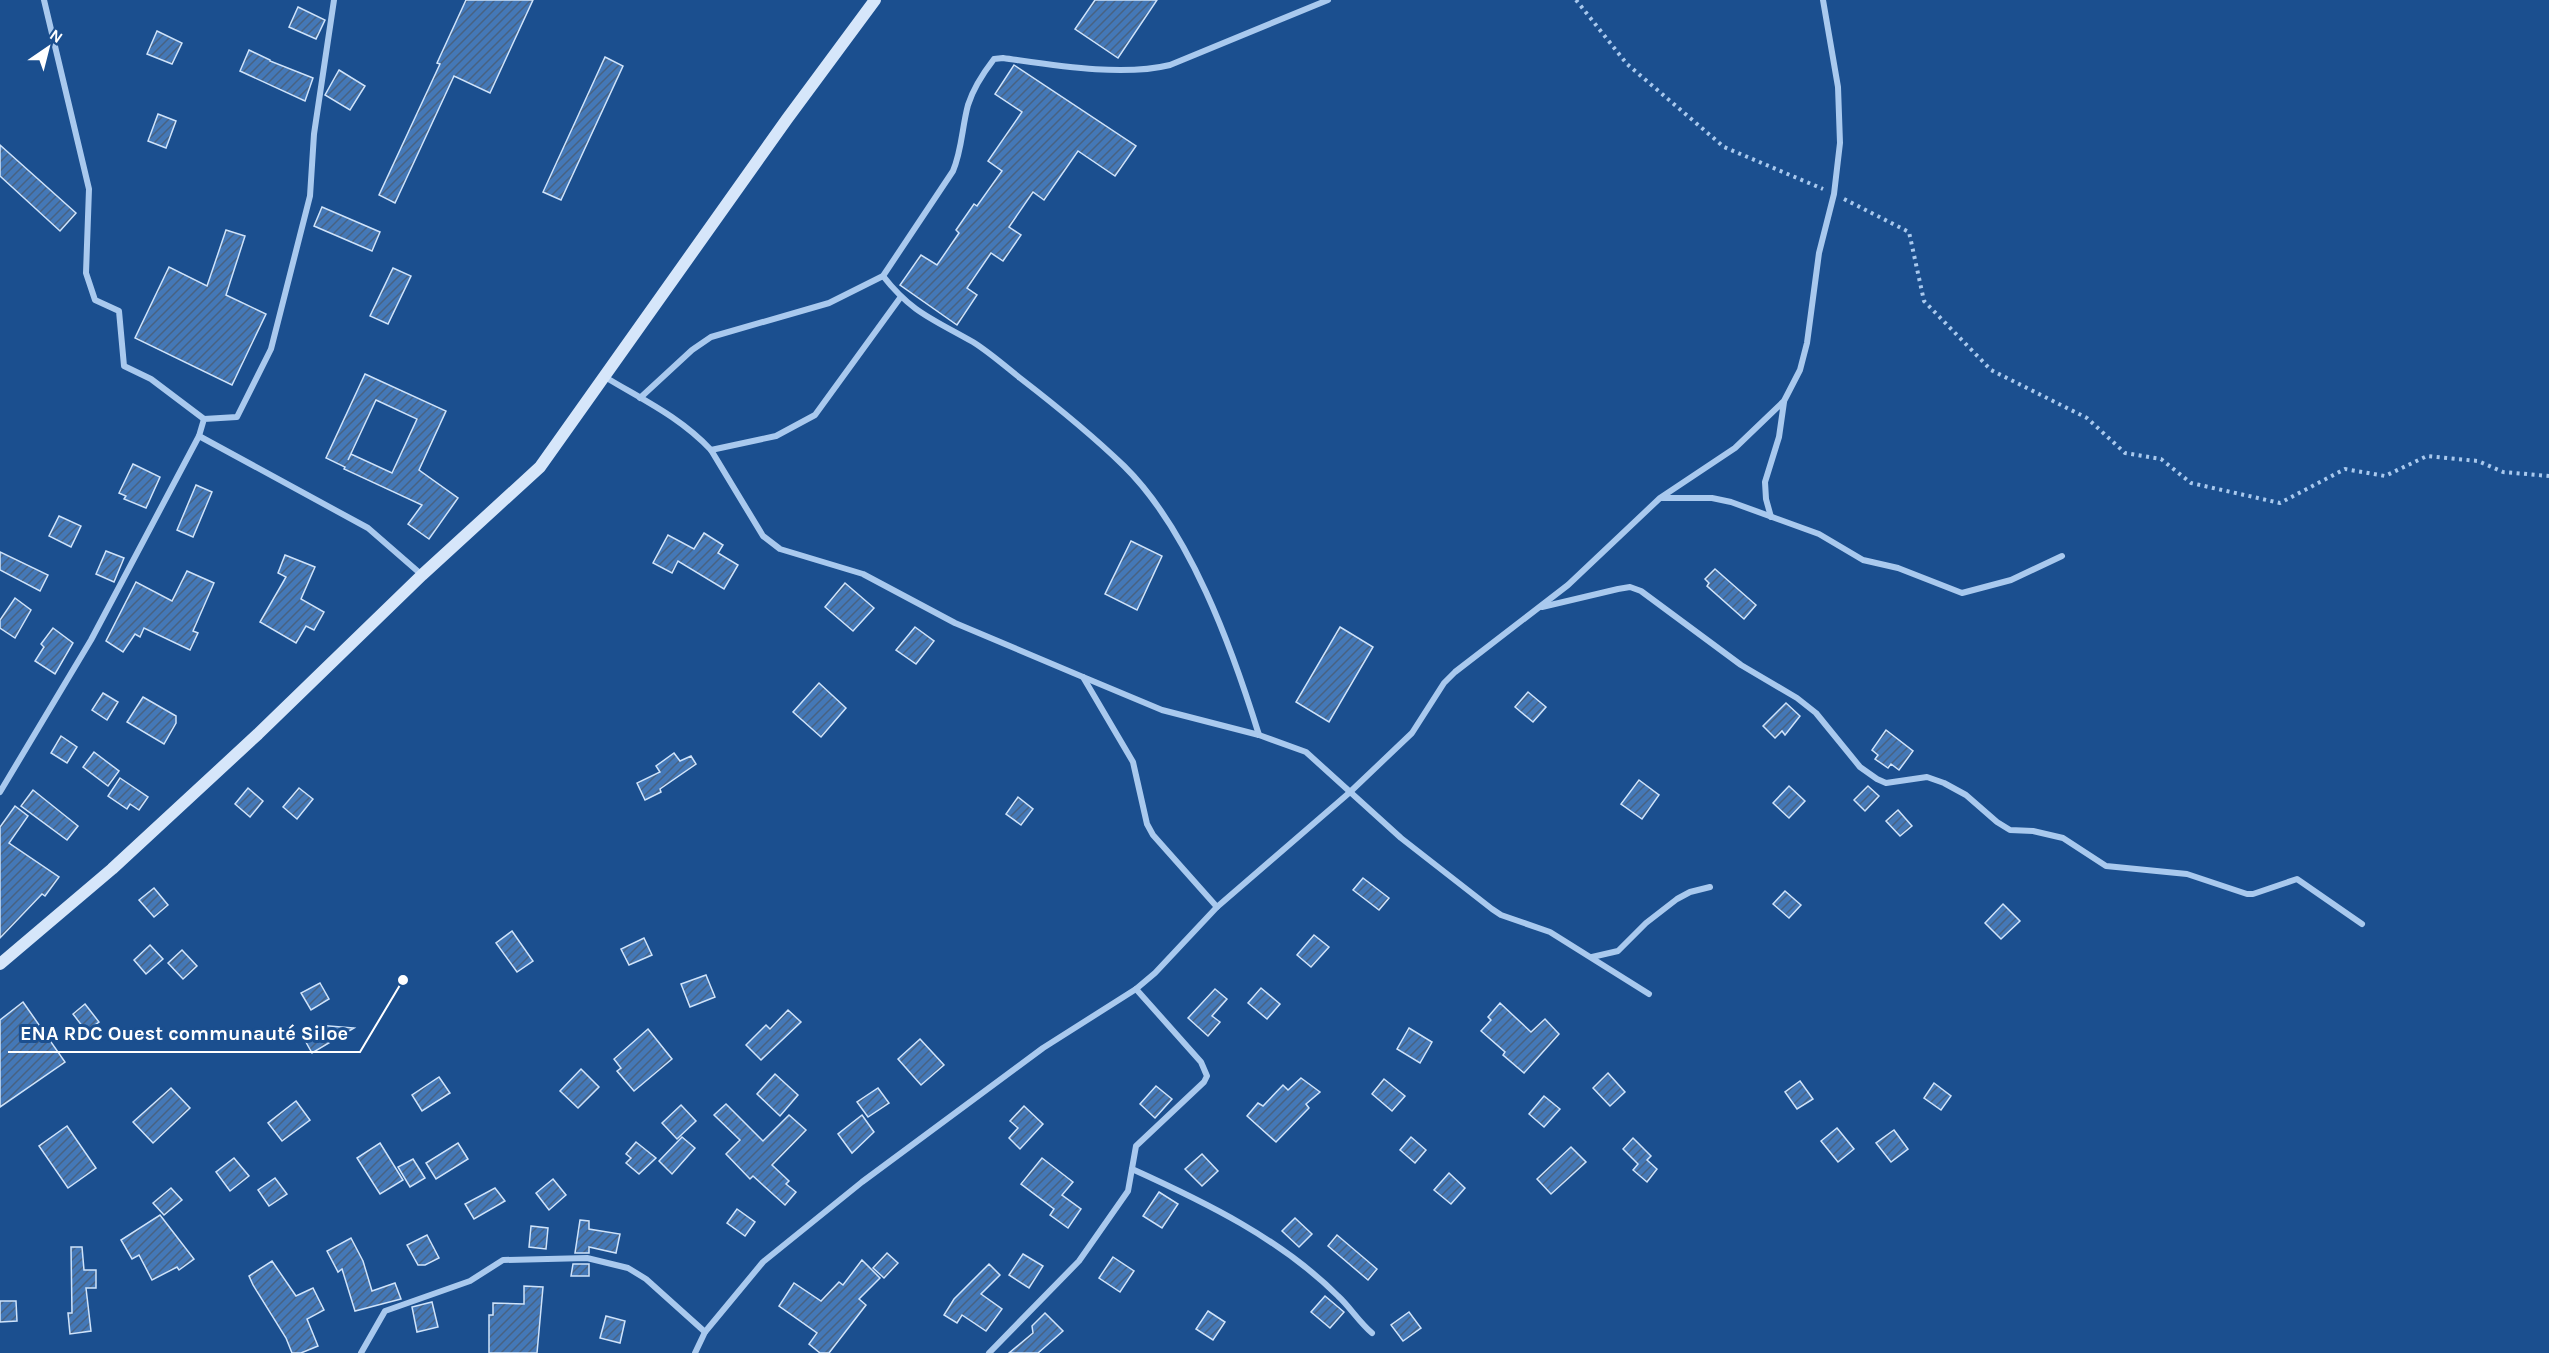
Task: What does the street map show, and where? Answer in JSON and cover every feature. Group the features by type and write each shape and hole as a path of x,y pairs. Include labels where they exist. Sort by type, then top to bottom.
{"main road":[{"path":"0,964 137,846 258,734 422,575 540,467 787,119 875,0"}],"street":[{"path":"44,0 89,189 86,273 95,300 118,311 124,366 151,380 204,419 237,417 271,349 310,196 314,134 334,0"},
{"path":"640,398 692,350 711,337 829,303 883,276 953,171 958,158 968,105 986,69 994,60 1003,58 1083,68 1154,69 1170,65 1328,0"},
{"path":"1771,517 1765,483 1779,437 1784,402 1800,370 1807,343 1819,253 1834,194 1840,143 1838,87 1822,0"},
{"path":"883,276 900,298 917,312 975,344 1021,378 1125,467 1153,500 1188,556 1219,623 1241,678 1259,735"},
{"path":"711,450 776,436 815,415 900,298"},
{"path":"605,377 640,398 655,404 700,439 711,450 763,536 780,549 863,574 955,623 1162,710 1259,735 1306,753 1401,838 1492,909 1501,915 1550,932 1649,994"},
{"path":"695,1353 705,1332 749,1276 763,1262 871,1175 1043,1048 1136,989 1172,958 1216,907 1349,793 1412,733 1444,683 1455,672 1577,577 1660,498 1735,448 1784,402"},
{"path":"0,792 91,640 199,436 204,419"},
{"path":"199,436 368,528 422,575"},
{"path":"1660,498 1721,500 1819,534 1863,560 1898,568 1962,593 2011,580 2062,556"},
{"path":"1539,607 1630,587 1641,591 1741,665 1797,698 1816,713 1860,767 1877,779 1886,783 1928,777 1944,783 1965,795 2010,830 2033,831 2063,838 2106,866 2187,874 2253,894 2297,879 2362,924"},
{"path":"1083,676 1133,762 1147,824 1153,835 1216,907"},
{"path":"1591,957 1618,951 1646,923 1677,899 1690,892 1710,887"},
{"path":"989,1353 1079,1261 1128,1191 1136,1146 1204,1082 1207,1076 1201,1062 1136,989"},
{"path":"1132,1169 1191,1196 1266,1238 1338,1296 1372,1333"},
{"path":"362,1353 385,1311 470,1281 503,1260 587,1258 628,1268 653,1285 705,1332"}],"path":[{"path":"1576,0 1627,64 1724,147 1834,194 1910,232 1924,301 1991,370 2087,418 2125,453 2161,459 2191,483 2280,503 2345,469 2385,476 2427,456 2478,461 2503,472 2549,476"}],"building":[{"path":"466,0 533,0 490,93 454,76 395,203 379,195 440,64 437,63"},
{"path":"1095,0 1157,0 1118,58 1075,29"},
{"path":"298,7 325,20 316,39 289,27"},
{"path":"157,31 182,43 172,64 147,54"},
{"path":"249,50 313,78 305,101 240,71"},
{"path":"605,57 623,66 561,200 543,192"},
{"path":"1014,65 1136,146 1115,176 1078,151 1044,200 1033,192 1009,227 1021,235 1003,261 991,253 967,288 977,295 957,325 900,285 921,255 937,265 959,233 956,230 974,204 977,206 1002,171 988,161 1022,112 995,94"},
{"path":"339,70 365,86 350,110 325,95"},
{"path":"158,114 176,121 166,148 148,141"},
{"path":"0,145 76,213 60,231 0,176"},
{"path":"322,207 380,232 372,251 314,226"},
{"path":"226,230 245,236 226,295 266,314 232,385 135,338 169,267 207,286"},
{"path":"393,268 411,276 388,324 370,316"},
{"path":"365,374 446,411 419,470 458,498 429,539 408,524 422,505 344,469 345,467 326,458","holes":["376,400 417,419 392,473 351,454 348,460"]},
{"path":"133,464 160,477 146,508 124,499 126,496 119,493"},
{"path":"196,485 212,492 193,537 177,530"},
{"path":"59,516 81,526 71,547 49,536"},
{"path":"704,533 723,545 718,553 738,565 724,589 678,561 672,573 653,563 668,535 694,549"},
{"path":"1131,541 1162,556 1137,610 1105,594"},
{"path":"106,551 124,558 114,582 96,574"},
{"path":"0,552 48,575 40,591 0,570"},
{"path":"285,555 315,567 301,599 324,612 314,630 306,626 296,643 260,622 286,577 278,573"},
{"path":"1715,569 1756,605 1744,619 1707,586 1709,583 1705,579"},
{"path":"187,571 214,583 193,631 198,633 190,650 144,628 140,637 135,634 123,652 106,641 136,582 172,601"},
{"path":"845,583 874,608 853,631 825,607"},
{"path":"15,598 31,610 15,638 0,628 0,620"},
{"path":"915,627 934,641 916,664 896,650"},
{"path":"1340,627 1373,647 1329,722 1296,702"},
{"path":"53,628 73,643 55,674 35,661 44,647 41,644"},
{"path":"819,683 846,708 821,737 793,712"},
{"path":"1528,692 1546,707 1533,722 1515,707"},
{"path":"103,693 118,702 107,720 92,710"},
{"path":"143,697 176,716 176,723 164,744 127,722"},
{"path":"1786,703 1800,716 1785,735 1782,731 1775,738 1763,726"},
{"path":"1886,730 1913,751 1899,770 1891,764 1888,768 1875,759 1878,755 1872,750"},
{"path":"61,736 77,747 67,763 51,753"},
{"path":"94,752 119,771 108,786 83,767"},
{"path":"674,753 680,761 691,756 696,764 660,789 661,792 645,800 637,783 660,772 656,766"},
{"path":"120,778 148,797 139,810 130,804 127,809 108,796"},
{"path":"1639,780 1659,795 1642,819 1621,804"},
{"path":"1789,786 1805,801 1789,818 1773,803"},
{"path":"1868,786 1879,796 1865,811 1854,800"},
{"path":"248,788 263,801 250,817 235,804"},
{"path":"299,788 313,799 297,819 283,807"},
{"path":"33,790 78,826 67,840 21,806"},
{"path":"1018,797 1033,809 1021,825 1006,814"},
{"path":"15,806 28,816 9,843 59,877 45,896 42,894 0,938 0,827"},
{"path":"1898,810 1912,826 1900,836 1886,821"},
{"path":"1363,878 1389,898 1379,910 1353,890"},
{"path":"154,888 168,905 154,917 139,900"},
{"path":"1785,891 1801,905 1789,918 1773,904"},
{"path":"2003,904 2020,921 2001,939 1985,923"},
{"path":"512,931 533,961 517,972 496,943"},
{"path":"1314,935 1329,947 1311,967 1297,955"},
{"path":"644,938 652,955 629,965 621,949"},
{"path":"150,945 163,959 146,974 134,960"},
{"path":"182,950 197,966 183,979 168,963"},
{"path":"706,975 715,997 690,1007 681,984"},
{"path":"320,983 329,999 311,1010 301,993"},
{"path":"1261,988 1280,1004 1267,1019 1248,1003"},
{"path":"1215,989 1227,999 1212,1016 1220,1022 1208,1036 1188,1018"},
{"path":"23,1002 65,1062 0,1107 0,1020"},
{"path":"1500,1003 1531,1032 1545,1019 1559,1034 1524,1073 1481,1031 1491,1020 1488,1017"},
{"path":"85,1004 99,1022 86,1031 73,1014"},
{"path":"788,1010 801,1022 761,1060 746,1045 766,1025 770,1029"},
{"path":"317,1025 354,1028 312,1053 302,1035"},
{"path":"1409,1028 1432,1042 1420,1063 1397,1049"},
{"path":"648,1029 672,1059 634,1091 617,1071 621,1068 614,1059"},
{"path":"920,1039 944,1065 921,1085 898,1059"},
{"path":"581,1069 599,1087 578,1108 560,1091"},
{"path":"1608,1073 1625,1092 1610,1106 1593,1088"},
{"path":"775,1074 798,1095 780,1116 757,1094"},
{"path":"439,1077 450,1093 422,1111 412,1095"},
{"path":"1301,1078 1320,1092 1306,1104 1309,1108 1276,1142 1247,1116 1258,1103 1263,1106 1283,1085 1288,1090"},
{"path":"1384,1079 1405,1096 1392,1111 1372,1094"},
{"path":"1800,1081 1813,1099 1797,1109 1785,1092"},
{"path":"1934,1083 1951,1096 1941,1110 1924,1098"},
{"path":"1156,1086 1172,1099 1155,1118 1140,1104"},
{"path":"171,1088 190,1108 153,1143 133,1122"},
{"path":"878,1088 889,1103 868,1117 857,1102"},
{"path":"1544,1096 1560,1109 1544,1127 1529,1114"},
{"path":"296,1101 310,1120 282,1141 268,1123"},
{"path":"726,1104 763,1141 789,1115 806,1130 772,1165 789,1181 786,1184 796,1192 785,1205 753,1176 750,1179 726,1154 740,1140 714,1115"},
{"path":"681,1105 696,1121 677,1139 662,1123"},
{"path":"1024,1106 1043,1124 1020,1149 1009,1138 1018,1128 1010,1121"},
{"path":"862,1115 874,1132 852,1153 838,1134"},
{"path":"67,1126 96,1168 68,1188 39,1146"},
{"path":"1837,1128 1854,1149 1838,1162 1821,1141"},
{"path":"1894,1130 1908,1149 1891,1162 1876,1143"},
{"path":"682,1137 695,1148 672,1174 659,1161"},
{"path":"1411,1137 1426,1150 1415,1163 1400,1150"},
{"path":"1633,1138 1651,1156 1647,1160 1657,1169 1647,1182 1633,1170 1638,1164 1623,1149"},
{"path":"636,1142 656,1158 639,1174 626,1163 631,1158 626,1154"},
{"path":"380,1143 403,1180 380,1194 357,1158"},
{"path":"458,1143 468,1159 436,1179 426,1163"},
{"path":"1571,1147 1586,1162 1551,1194 1537,1179"},
{"path":"1202,1154 1218,1171 1202,1186 1185,1169"},
{"path":"234,1158 249,1176 230,1191 216,1172"},
{"path":"1042,1158 1073,1182 1062,1195 1081,1209 1068,1228 1050,1215 1054,1209 1021,1184"},
{"path":"413,1159 425,1178 410,1187 398,1167"},
{"path":"1449,1173 1465,1188 1451,1204 1434,1190"},
{"path":"275,1178 287,1194 269,1206 258,1190"},
{"path":"553,1179 566,1195 549,1210 536,1193"},
{"path":"171,1188 182,1200 164,1215 153,1203"},
{"path":"495,1188 505,1201 474,1219 465,1204"},
{"path":"1159,1192 1178,1204 1162,1228 1143,1216"},
{"path":"737,1209 755,1222 745,1236 727,1223"},
{"path":"160,1215 194,1259 179,1270 177,1267 152,1280 139,1255 132,1259 121,1240"},
{"path":"1295,1218 1312,1234 1299,1247 1282,1231"},
{"path":"580,1220 589,1221 589,1229 620,1234 616,1253 589,1247 589,1253 575,1253"},
{"path":"531,1226 548,1228 546,1249 529,1247"},
{"path":"427,1235 439,1258 425,1265 418,1265 407,1245"},
{"path":"1337,1235 1377,1269 1368,1280 1328,1246"},
{"path":"351,1238 363,1261 372,1291 395,1283 401,1299 355,1311 342,1269 338,1272 327,1251"},
{"path":"71,1247 82,1247 84,1270 96,1270 96,1288 86,1288 91,1331 70,1334 68,1313 72,1313"},
{"path":"887,1253 898,1263 884,1278 873,1268"},
{"path":"1023,1254 1043,1266 1029,1288 1009,1275"},
{"path":"1113,1257 1134,1271 1120,1292 1099,1278"},
{"path":"862,1260 880,1278 859,1299 866,1305 829,1353 820,1353 809,1344 817,1333 779,1306 794,1283 821,1301 839,1282 843,1285"},
{"path":"272,1261 296,1296 313,1288 324,1310 307,1319 318,1346 301,1353 292,1353 286,1338 253,1285 249,1276"},
{"path":"573,1264 589,1264 589,1276 571,1276"},
{"path":"989,1264 1000,1275 981,1294 1002,1309 986,1331 962,1315 957,1323 944,1315 954,1299"},
{"path":"524,1286 543,1287 537,1353 489,1353 489,1315 493,1315 493,1303 524,1304"},
{"path":"1325,1296 1344,1312 1330,1328 1311,1312"},
{"path":"0,1301 16,1301 17,1321 0,1322"},
{"path":"432,1302 438,1327 417,1332 412,1307"},
{"path":"1208,1311 1225,1322 1213,1340 1196,1329"},
{"path":"1409,1312 1421,1328 1403,1341 1391,1325"},
{"path":"1045,1313 1063,1331 1038,1353 1009,1353 1033,1333 1032,1326"},
{"path":"606,1316 625,1321 620,1343 600,1338"}],"place":[{"name":"ENA RDC Ouest communauté Siloe","path":"403,980"}]}
